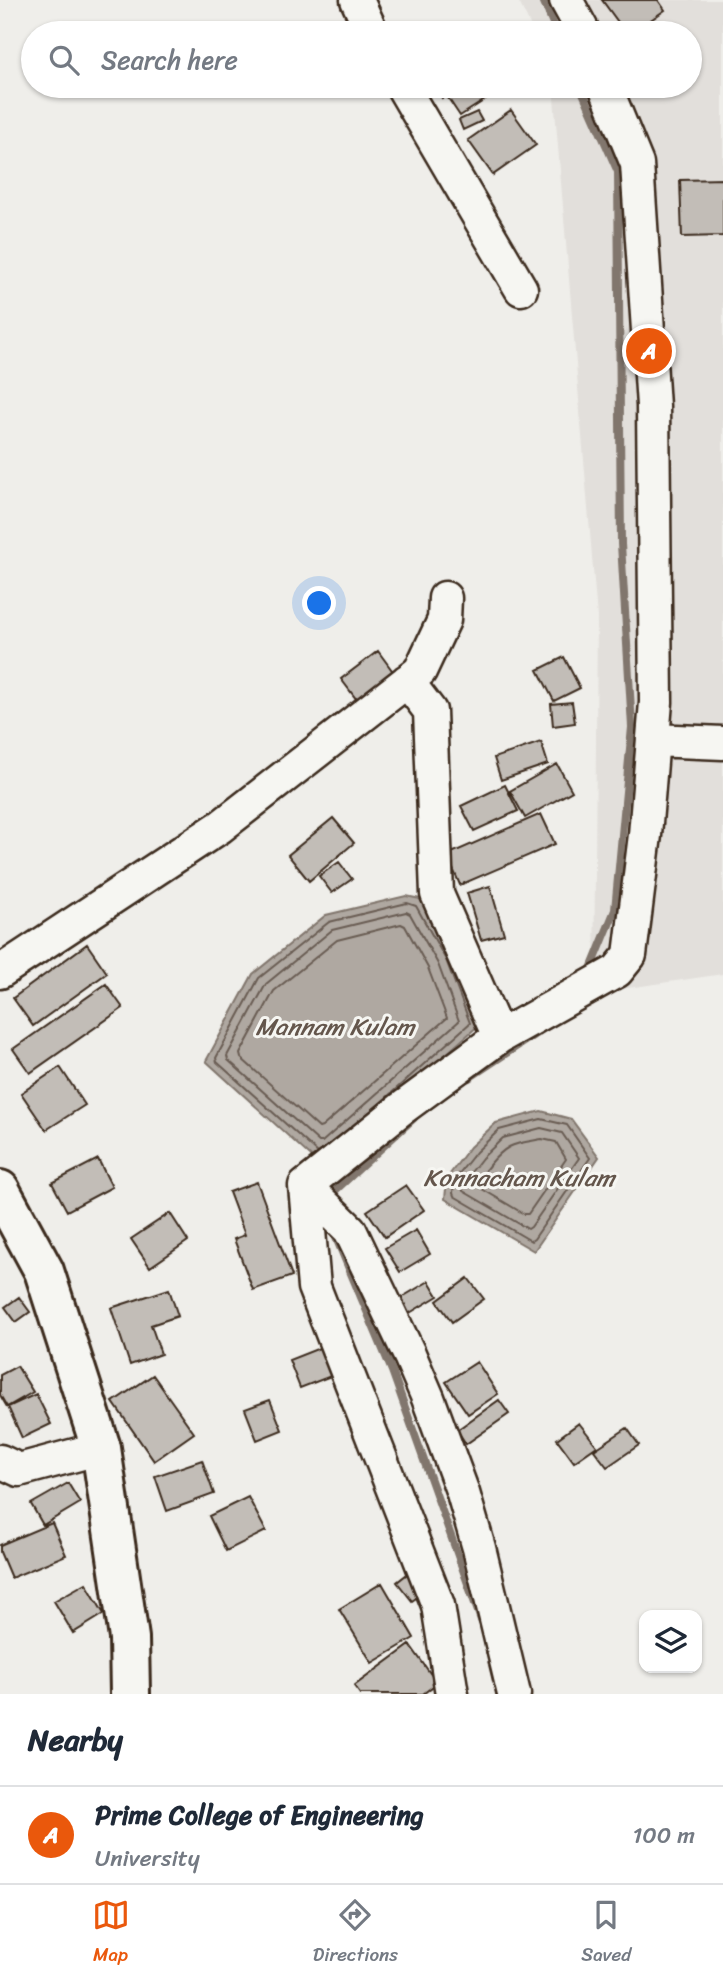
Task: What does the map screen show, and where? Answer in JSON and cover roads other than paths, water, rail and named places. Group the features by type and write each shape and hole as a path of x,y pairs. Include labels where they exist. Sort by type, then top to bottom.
{"main road":[{"path":"0,1190 44,1271 102,1448 129,1638 130,1694"}],"street":[{"path":"357,0 367,21"},
{"path":"566,0 577,21"},
{"path":"409,98 521,289"},
{"path":"452,1694 438,1605 314,1287 316,1197 401,1109 499,1037 617,971 631,955 645,835 656,702 653,405 638,164 610,98"},
{"path":"0,972 220,827 420,671 444,620 445,598"},
{"path":"407,681 430,711 437,894 499,1037"},
{"path":"653,740 723,743"},
{"path":"316,1197 350,1230 428,1398 463,1493 479,1548 514,1694"},
{"path":"0,1461 19,1470 102,1448"}],"water":[{"name":"Mannam Kulam","path":"406,896 420,899 452,957 479,1025 320,1165 206,1061 253,974 326,915"},
{"name":"Konnacham Kulam","path":"541,1111 571,1119 599,1157 534,1251 445,1199 447,1178 470,1147 496,1123"}],"waterway":[{"path":"543,0 552,21"},
{"path":"585,98 618,172 621,544 632,727 615,910 588,976"},
{"path":"469,1078 540,1031"},
{"path":"328,1197 414,1118"},
{"path":"334,1233 392,1371 482,1623"}],"place":[{"name":"Prime College of Engineering","path":"649,351"}]}
